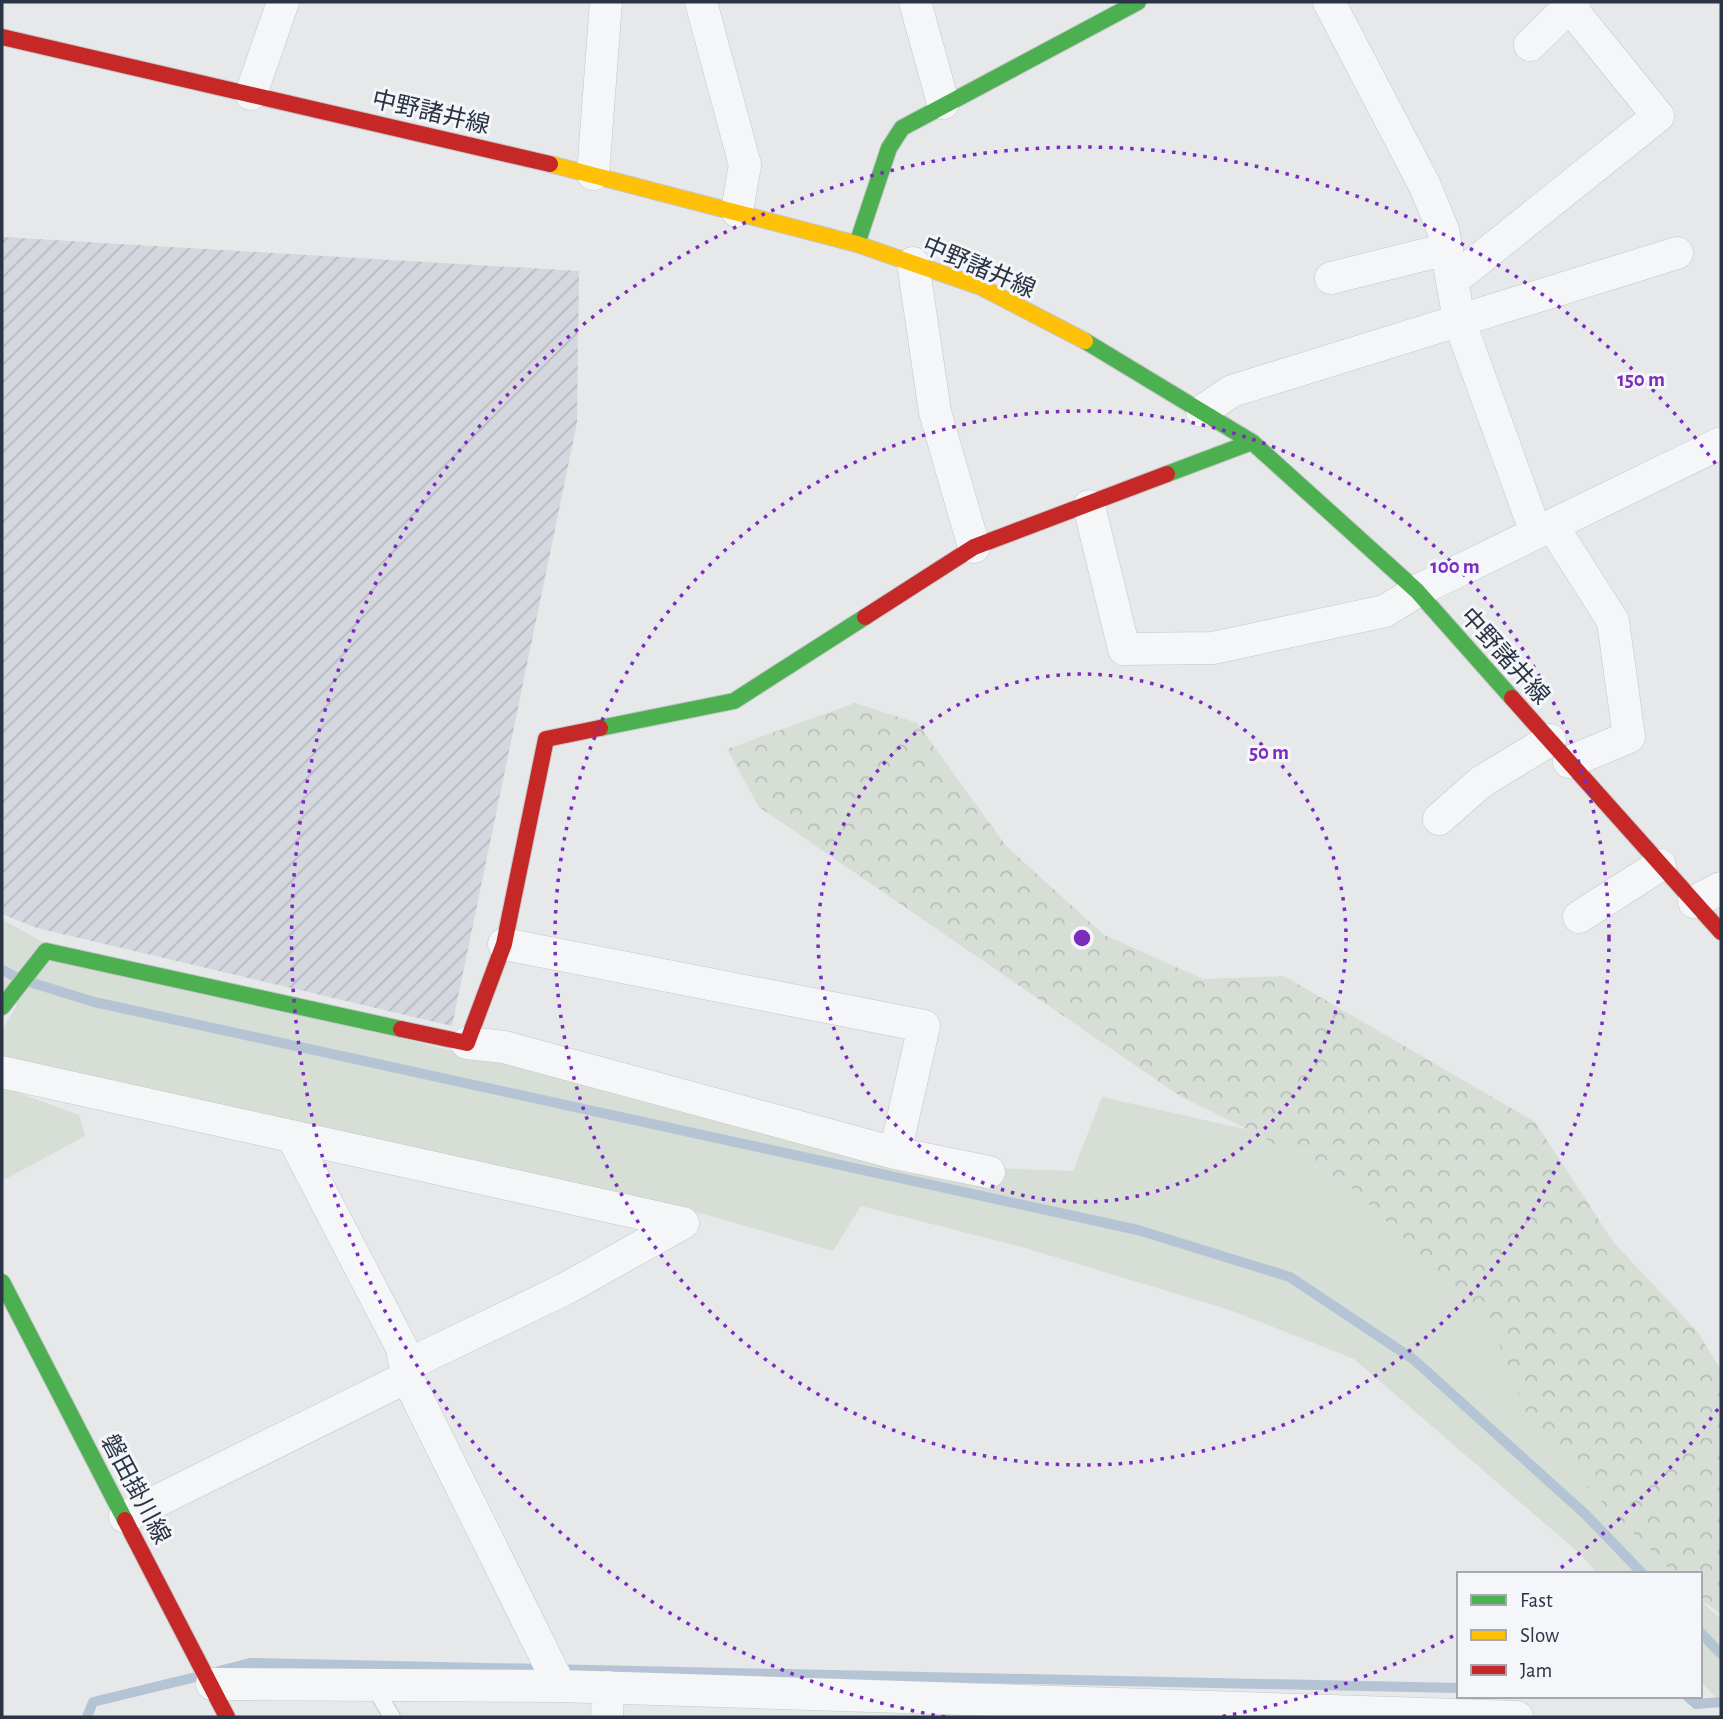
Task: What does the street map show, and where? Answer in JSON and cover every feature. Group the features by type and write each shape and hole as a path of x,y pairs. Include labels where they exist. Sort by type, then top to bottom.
{"main road":[{"path":"857,244 889,148 902,128 943,103 1127,4"},
{"name":"中野諸井線","path":"2,37 593,174 857,244 981,287 1107,352 1252,442 1417,591 1721,933"},
{"path":"2,1007 46,951 467,1043 504,944 546,739 734,701 974,547 1089,506 1252,442"},
{"name":"磐田掛川線","path":"2,1282 228,1717"}],"street":[{"path":"251,94 283,2"},
{"path":"593,174 606,2"},
{"path":"701,2 745,165 737,211"},
{"path":"915,2 943,103"},
{"path":"1329,2 1425,186 1443,230 1459,320 1544,529 1613,621 1629,737 1559,751 1481,782 1439,819"},
{"path":"1452,281 1658,116 1571,4 1530,46"},
{"path":"1331,278 1447,249"},
{"path":"1202,411 1232,391 1676,253"},
{"path":"913,263 935,412 974,547"},
{"path":"1089,506 1124,649 1213,648 1385,611 1417,591 1721,443"},
{"path":"1579,917 1660,865"},
{"path":"1694,902 1721,888"},
{"path":"504,944 924,1027 895,1153"},
{"path":"467,1043 503,1047 895,1153 989,1172"},
{"path":"2,1072 684,1223 565,1289 125,1517"},
{"path":"292,1136 402,1349 406,1371 560,1686"},
{"path":"212,1684 560,1686 607,1702 1517,1717"}],"lane":[{"path":"373,1685 392,1717"}],"shaded area":[{"path":"2,237 579,271 577,423 452,1026 37,928 2,914"}],"green space":[{"path":"855,703 917,723 1006,846 1104,935 1203,979 1284,976 1535,1122 1614,1243 1697,1331 1721,1370 1721,1614 1702,1600 1702,1572 1672,1572 1534,1434 1491,1323 1351,1187 1249,1130 1180,1096 759,807 727,749"},
{"path":"2,919 65,955 493,1061 965,1167 1073,1171 1102,1097 1249,1130 1351,1187 1492,1323 1534,1434 1672,1572 1596,1572 1579,1553 1354,1359 1233,1311 1022,1247 861,1206 833,1251 668,1204 2,1066 2,1031 17,1005 2,1000"},
{"path":"2,1087 79,1115 85,1136 2,1181"},
{"path":"1702,1602 1721,1619 1721,1703 1702,1683"}],"waterway":[{"path":"2,970 20,979 94,1002 1138,1230 1290,1277 1413,1359 1585,1514 1641,1572"},
{"path":"1702,1634 1721,1654"},
{"path":"219,1671 250,1663 1457,1688"},
{"path":"87,1717 93,1702 200,1676"},
{"path":"1689,1698 1696,1704 1721,1702"}],"traffic: fast":[{"path":"857,244 889,148 902,128 1138,2"},
{"path":"1085,341 1252,442 1417,591 1512,698"},
{"path":"1167,474 1252,442"},
{"path":"600,728 734,701 865,617"},
{"path":"2,1007 46,951 401,1029"},
{"path":"2,1282 125,1520"}],"traffic: slow":[{"path":"550,164 857,244 981,287 1085,341"}],"traffic: jam":[{"path":"2,37 550,164"},
{"path":"865,617 974,547 1167,474"},
{"path":"1512,698 1721,932"},
{"path":"401,1029 467,1043 504,944 546,739 600,728"},
{"path":"125,1520 227,1717"}]}
